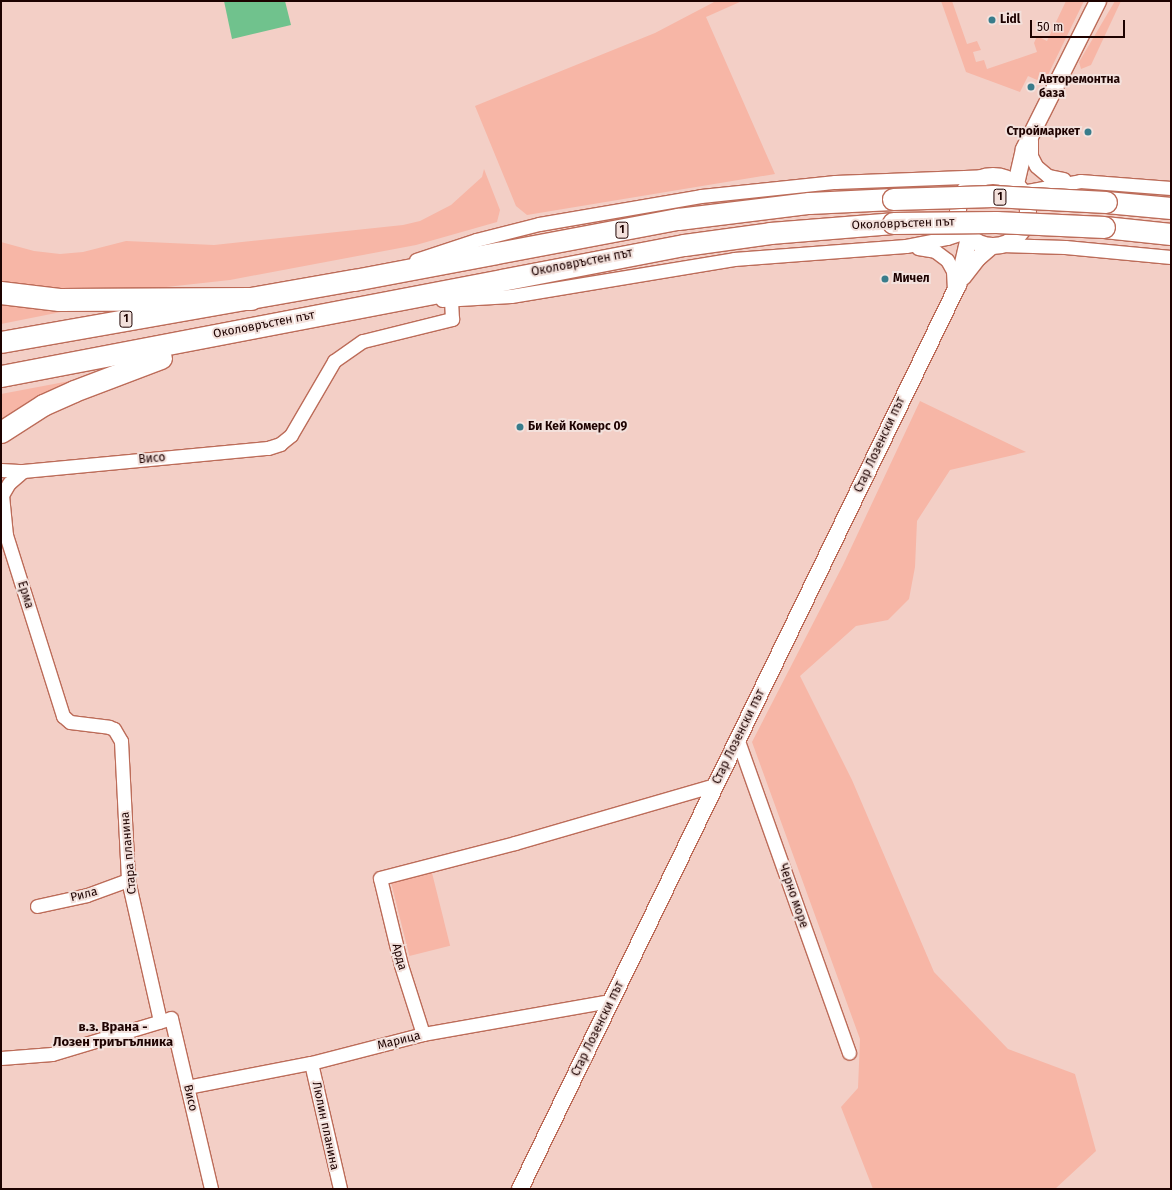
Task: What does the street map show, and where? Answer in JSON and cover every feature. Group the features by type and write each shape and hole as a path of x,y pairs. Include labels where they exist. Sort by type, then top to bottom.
{"highway":[{"name":"Околовръстен път","path":"1,342 251,299 678,219 809,203 993,196 1106,202 1171,208"},
{"name":"Околовръстен път","path":"1,376 129,353 246,328 684,245 770,233 893,223 996,222 1104,227 1171,234"},
{"path":"1,293 60,300 251,299"},
{"path":"1,432 43,405 74,391 246,328"}],"street":[{"path":"1098,1 1024,149 1009,168 993,176 974,181 962,193 958,215 966,235 975,242 997,246 1065,247 1171,257"},
{"path":"1032,131 1029,150 1033,161 1039,170 1056,178 1171,188"},
{"path":"997,246 1016,237 1026,221 1027,204 1019,188 1024,149"},
{"path":"993,176 1019,188 1080,181"},
{"name":"Околовръстен път","path":"354,280 476,240 539,224 654,203 793,185 993,176"},
{"path":"365,305 511,296 734,260 906,246 966,235"},
{"name":"Стар Лозенски път","path":"955,290 966,235"},
{"path":"906,246 935,251 947,260 954,278 955,290"},
{"name":"Стар Лозенски път","path":"520,1189 955,290 978,258 997,246"},
{"name":"Висо","path":"1,470 23,471 268,448 280,444 291,435 334,361 363,341 452,319 451,299"},
{"name":"Ерма","path":"23,471 9,483 2,495 6,536 63,716 70,722"},
{"name":"Стара планина","path":"70,722 109,727 114,729 121,741 128,880 160,1020"},
{"name":"Черно море","path":"737,738 848,1053"},
{"name":"Арда","path":"423,1034 401,965 380,878 515,843 715,785"},
{"name":"Рила","path":"37,906 87,895 128,880"},
{"name":"Марица","path":"187,1087 311,1063 423,1034 612,1001"},
{"name":"Висо","path":"160,1020 171,1018 210,1189"},
{"path":"1,1058 52,1054 160,1020"},
{"name":"Люлин планина","path":"311,1063 340,1189"}],"shaded area":[{"path":"224,1 285,1 291,25 232,39"},
{"path":"716,1 742,1 706,17 775,174 527,215 516,206 475,106 655,33"},
{"path":"941,1 952,1 967,44 977,41 981,50 973,52 976,62 984,60 987,69 1037,52 1034,43 1037,36 1047,41 1066,1 1084,1 1044,83 1028,76 1020,92 966,72"},
{"path":"1115,1 1121,1 1091,65 1081,69 1079,62"},
{"path":"484,169 500,210 497,222 416,245 230,280 112,293 1,285 1,242 34,251 60,254 83,252 126,241 214,245 403,225 420,221 451,205 482,177"},
{"path":"1,302 71,310 1,324"},
{"path":"75,380 1,422 1,394"},
{"path":"920,401 1026,452 950,470 917,521 915,567 909,599 888,620 856,626 800,676 852,780 934,972 1008,1049 1075,1074 1096,1151 1055,1189 873,1189 841,1107 858,1088 860,1039 752,742 843,565"},
{"path":"432,873 450,946 409,956 391,883"}],"place":[{"name":"Lidl","path":"992,20"},
{"name":"Авторемонтна база","path":"1031,87"},
{"name":"Строймаркет","path":"1088,132"},
{"name":"Мичел","path":"885,279"},
{"name":"Би Кей Комерс 09","path":"520,427"}],"district":[{"name":"в.з. Врана - Лозен триъгълника","path":"113,1036"}]}
